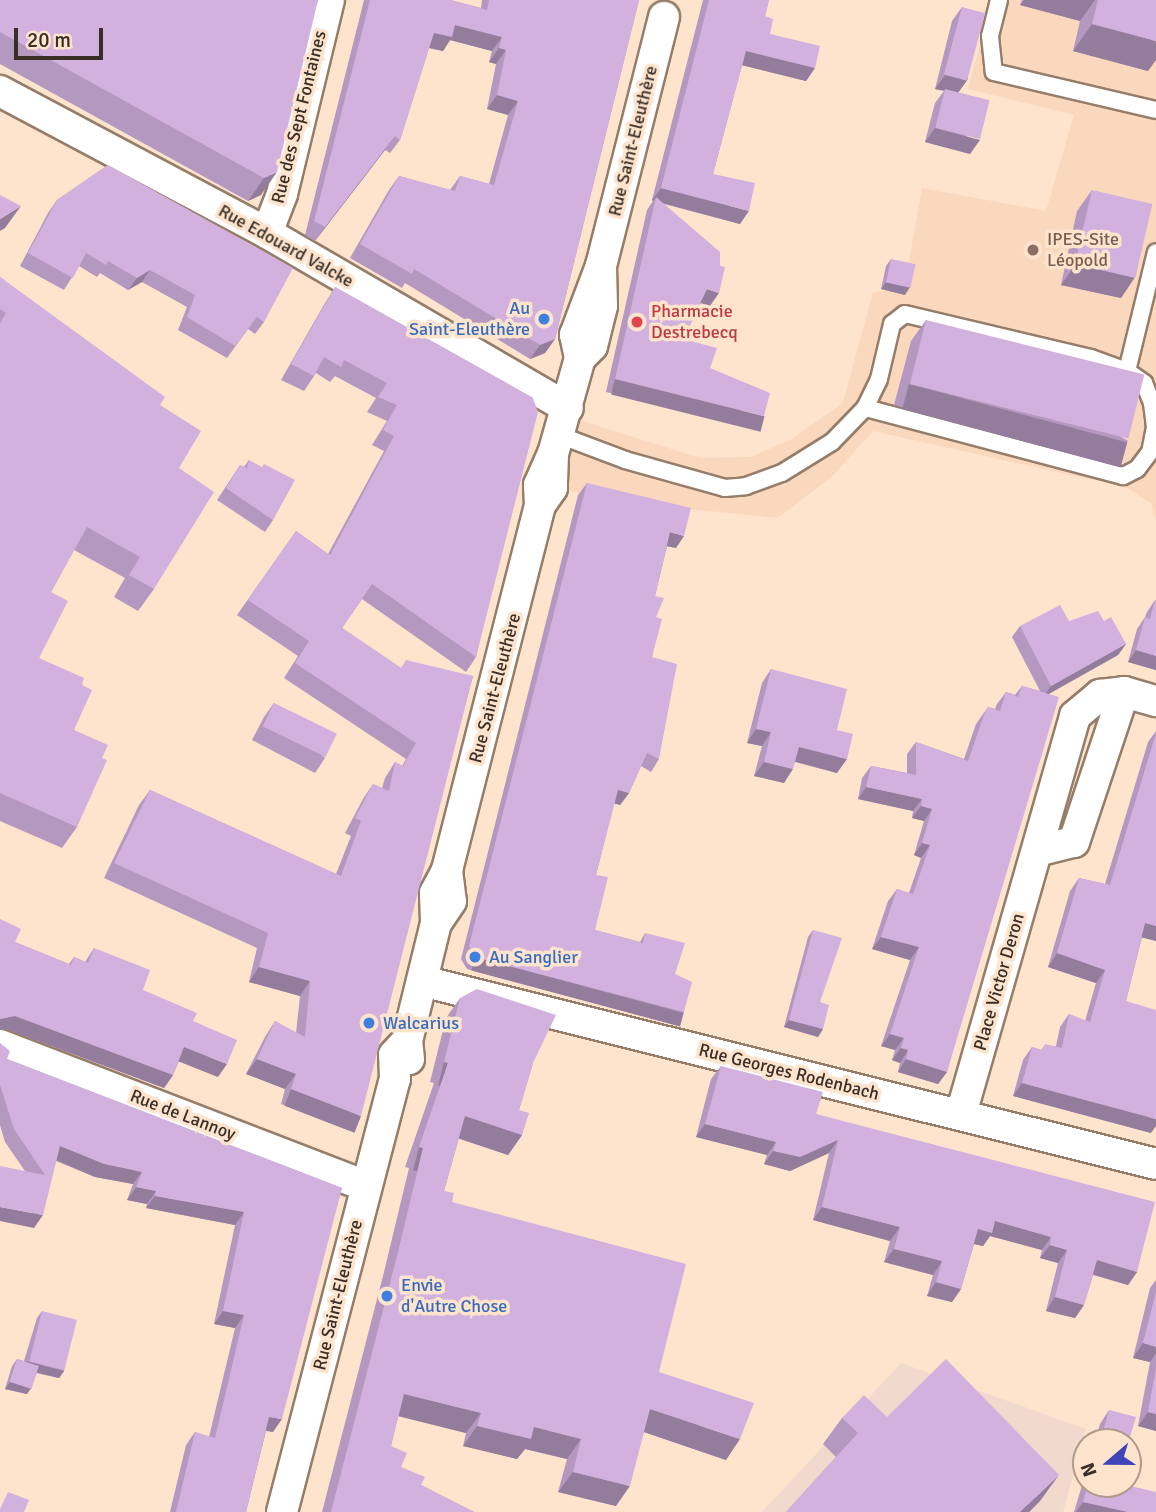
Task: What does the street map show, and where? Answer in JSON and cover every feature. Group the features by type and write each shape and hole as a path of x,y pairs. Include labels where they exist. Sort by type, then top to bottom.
{"street":[{"name":"Rue des Sept Fontaines","path":"267,233 282,194 329,0"},
{"name":"Rue Saint-Eleuthère","path":"282,1512 396,1079 394,1055 407,1041 422,981 436,923 435,893 447,870 540,505 552,488 560,432 580,358 575,335 601,266 667,6"},
{"name":"Rue Edouard Valcke","path":"0,91 267,233 560,432"},
{"name":"Place Victor Deron","path":"961,1114 1037,851 1074,842 1124,692 1156,701"},
{"name":"Rue Georges Rodenbach","path":"422,981 1156,1164"},
{"name":"Rue de Lannoy","path":"0,1045 366,1185"}],"lane":[{"path":"999,0 990,36 994,72 1156,110"},
{"path":"1128,371 1156,251"},
{"path":"560,432 625,460 725,488 782,473 832,442 865,408 879,379 892,324 905,314 1091,358 1128,371 1144,383 1152,402 1154,427 1150,452 1138,469 1123,477 865,408"}],"shaded area":[{"name":"IPES-Site Léopold","path":"992,0 1156,0 1156,521 1151,503 1125,487 873,431 832,476 778,518 649,505 561,489 573,418 700,458 751,457 792,439 843,403 873,292 904,289 922,188 1046,211 1074,115 968,89"},
{"path":"901,1363 1083,1428 1072,1428 1072,1480 1063,1512 762,1512"}],"building":[{"path":"0,0 318,0 277,172 264,178 0,32"},
{"path":"370,0 450,0 487,10 489,0 639,0 555,339 540,345 414,269 412,274 360,244 399,176 455,191 460,176 494,185 518,101 497,95 506,50 499,48 502,37 455,25 452,37 434,33 400,140 395,136 325,227 314,221"},
{"path":"709,0 769,0 765,16 773,19 770,34 820,46 815,68 746,51 713,174 755,183 749,211 661,188"},
{"path":"1098,0 1156,0 1156,41 1092,24"},
{"path":"962,7 985,13 967,81 944,75"},
{"path":"945,89 990,100 980,139 935,128"},
{"path":"108,165 293,268 264,322 257,317 235,346 187,317 195,295 150,270 137,278 108,261 106,265 86,253 73,278 28,253 57,200"},
{"path":"1092,190 1152,204 1135,278 1075,264"},
{"path":"0,195 21,206 0,219"},
{"path":"656,197 720,252 720,266 725,267 719,293 707,289 683,339 717,348 710,368 770,393 764,416 615,379"},
{"path":"891,259 915,264 910,288 886,282"},
{"path":"0,277 165,397 160,405 201,431 179,468 214,492 154,589 129,575 140,557 87,527 51,592 68,601 39,658 84,678 82,685 92,690 74,730 108,745 102,758 107,760 77,827 0,793 0,323 6,313 0,309"},
{"path":"335,287 533,398 538,412 476,657 372,584 342,628 401,668 406,660 473,676 361,1116 291,1089 296,1074 257,1059 275,1021 305,1037 310,981 259,967 268,933 114,863 150,790 341,876 361,821 355,818 373,784 389,791 395,762 403,766 416,743 295,663 309,641 248,600 296,531 330,555 394,436 383,430 397,405 378,397 387,383 344,360 341,367 324,357 314,376 291,364"},
{"path":"926,320 1144,374 1128,438 910,384"},
{"path":"249,460 262,467 264,464 295,480 273,520 226,488 240,465 247,468"},
{"path":"587,483 691,508 684,536 670,532 655,596 664,598 656,617 662,619 652,657 677,664 659,759 647,753 629,793 618,790 596,875 608,877 595,930 643,943 645,933 685,943 675,974 692,982 684,1012 475,957 469,946"},
{"path":"1155,600 1156,656 1136,650 1145,617 1150,619"},
{"path":"1060,605 1069,621 1098,611 1104,621 1111,617 1126,644 1051,686 1020,626"},
{"path":"771,669 847,689 837,730 853,734 847,759 799,747 793,769 764,762 771,732 756,729"},
{"path":"1022,686 1059,697 947,1072 906,1059 908,1050 901,1048 904,1038 890,1034 919,947 881,937 897,889 913,894 930,845 922,843 932,809 921,806 922,799 866,787 871,766 916,775 916,742 968,761 988,707 1000,711 1006,692 1018,697"},
{"path":"274,703 337,734 326,757 263,726"},
{"path":"1156,733 1156,926 1145,923 1126,1001 1156,1010 1156,1119 1022,1083 1032,1047 1041,1050 1045,1044 1062,1048 1069,1014 1090,1022 1105,970 1057,953 1079,878 1110,885"},
{"path":"0,919 21,929 15,942 71,965 74,957 88,963 94,948 150,970 143,990 197,1013 193,1021 237,1040 227,1064 184,1047 173,1075 15,1016 0,1019"},
{"path":"813,930 842,938 820,1002 829,1005 823,1029 789,1020"},
{"path":"477,989 556,1015 533,1063 519,1110 529,1113 522,1135 465,1116 444,1191 454,1193 452,1202 686,1264 659,1372 754,1403 740,1439 650,1409 630,1486 573,1472 581,1439 534,1427 531,1439 477,1426 481,1413 404,1394 391,1446 407,1453 401,1467 425,1477 421,1485 474,1512 331,1512 398,1252 423,1148 419,1147 448,1063 444,1062 460,998"},
{"path":"0,1043 10,1051 7,1059 342,1188 282,1419 269,1417 246,1512 176,1512 195,1432 215,1438 244,1315 223,1311 244,1212 155,1196 156,1191 136,1187 142,1172 104,1164 60,1146 43,1215 0,1207 0,1166 45,1175 14,1129 0,1085"},
{"path":"721,1066 823,1092 816,1114 1155,1202 1137,1272 1097,1260 1084,1305 1055,1297 1067,1250 1050,1245 1051,1237 995,1221 992,1233 978,1229 961,1289 936,1282 942,1261 894,1249 900,1227 822,1207 838,1140 800,1157 773,1151 776,1142 705,1124"},
{"path":"1156,1292 1156,1347 1143,1343"},
{"path":"42,1311 77,1320 64,1370 29,1361"},
{"path":"17,1359 39,1366 31,1389 10,1382"},
{"path":"946,1359 1059,1475 1020,1512 786,1512 858,1433 842,1418 864,1395 887,1417"},
{"path":"1156,1368 1156,1414 1148,1412"},
{"path":"1109,1410 1136,1417 1133,1428 1104,1428"},
{"path":"1142,1489 1156,1492 1156,1512 1128,1512 1083,1502 1084,1498 1142,1498"},
{"path":"8,1492 29,1500 24,1512 0,1512"}],"place":[{"name":"IPES-Site Léopold","path":"1033,250"},
{"name":"Au Saint-Eleuthère","path":"544,319"},
{"name":"Pharmacie Destrebecq","path":"637,322"},
{"name":"Au Sanglier","path":"475,957"},
{"name":"Walcarius","path":"369,1023"},
{"name":"Envie d'Autre Chose","path":"387,1296"}]}
